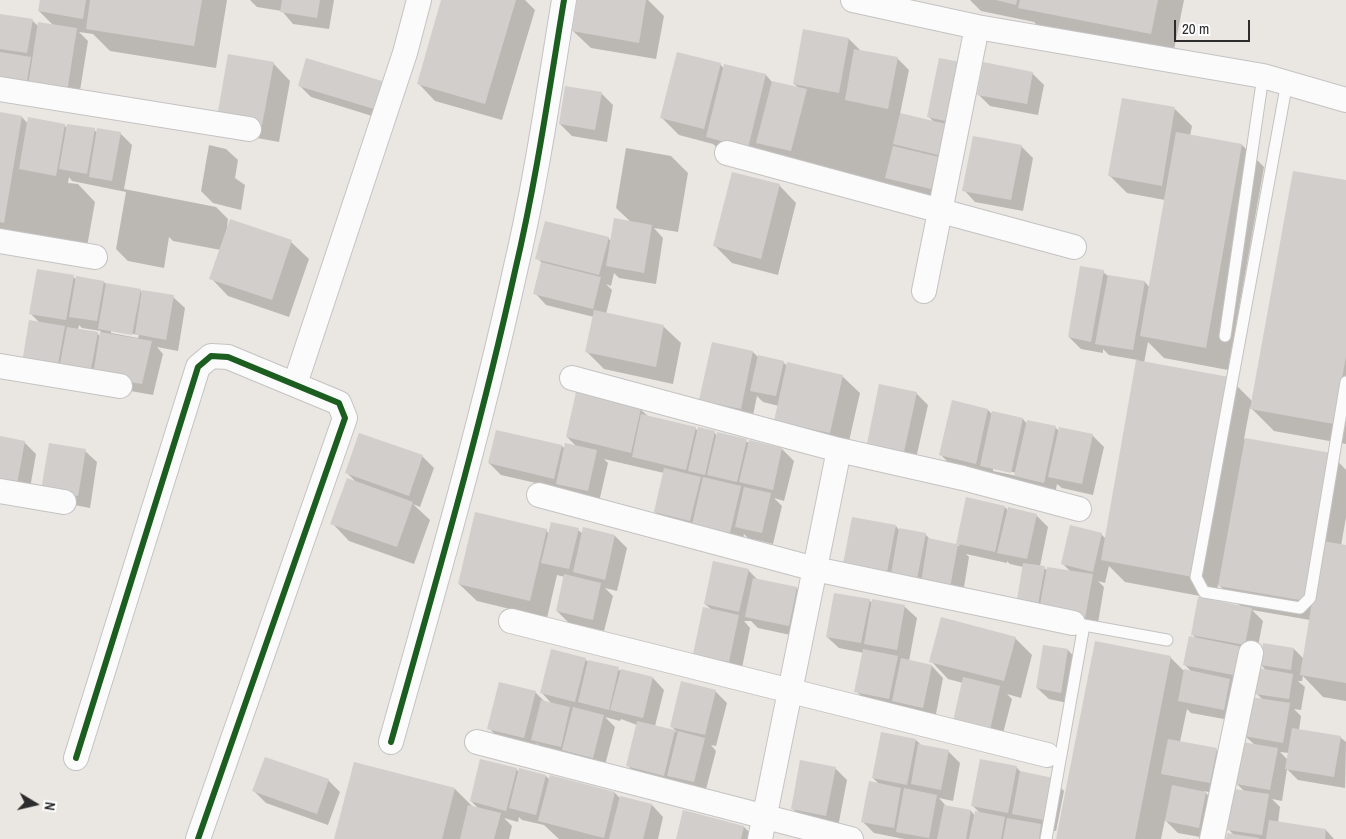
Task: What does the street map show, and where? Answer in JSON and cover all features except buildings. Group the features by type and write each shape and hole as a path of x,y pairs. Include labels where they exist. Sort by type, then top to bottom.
{"street":[{"path":"295,384 404,53 418,0"},
{"path":"391,742 466,475 513,281 534,181 564,0"},
{"path":"853,0 977,27 1263,76 1346,100"},
{"path":"924,291 977,27"},
{"path":"0,89 249,129"},
{"path":"727,153 1074,247"},
{"path":"0,241 95,257"},
{"path":"76,758 198,367 210,356 228,357 339,403 345,418 198,839"},
{"path":"0,366 120,386"},
{"path":"572,378 839,450 963,478 1079,509"},
{"path":"762,828 839,450"},
{"path":"0,491 64,502"},
{"path":"539,495 815,569 1073,623"},
{"path":"511,621 1047,755"},
{"path":"1212,839 1251,653"},
{"path":"478,742 762,828 850,839"}],"lane":[{"path":"1225,336 1263,76"},
{"path":"1288,82 1196,577 1204,592 1300,608 1310,598 1346,382"},
{"path":"1046,839 1084,625 1167,640"}],"cycle path":[{"path":"391,742 487,390 523,238 564,0"},
{"path":"76,758 198,367 211,356 228,357 339,403 345,418 198,839"}]}
